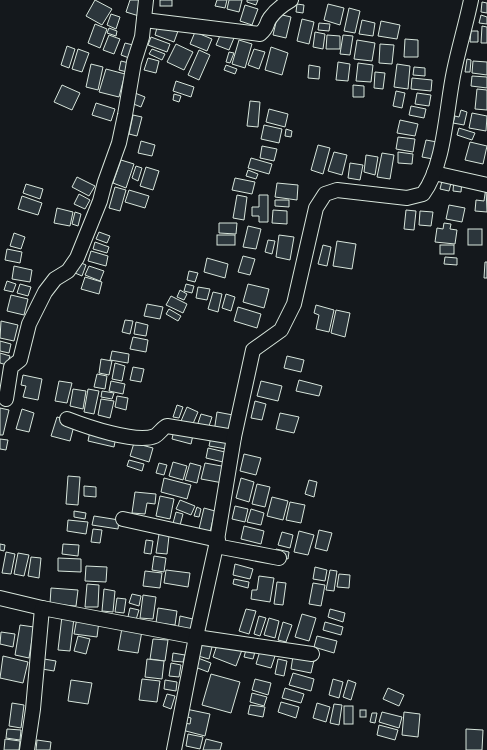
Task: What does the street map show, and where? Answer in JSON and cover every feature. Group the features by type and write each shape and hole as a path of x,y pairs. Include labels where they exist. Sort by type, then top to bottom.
{"street":[{"path":"6,399 5,366 20,360 29,324 45,292 55,279 68,271 77,258 100,201 118,143 134,62 142,37 146,0"},
{"path":"144,20 260,34 267,28 270,18 284,4 291,0"},
{"path":"174,750 196,636 217,543 234,437 250,359 256,347 281,330 294,304 316,208 321,198 330,191 338,190 407,198 423,194 430,185 434,173 454,71 472,0"},
{"path":"434,173 487,185"},
{"path":"67,419 97,430 130,436 154,436 167,426 234,437"},
{"path":"123,519 279,558"},
{"path":"0,598 42,608 196,636 312,654"},
{"path":"27,750 33,709 42,608"}],"building":[{"path":"95,0 112,9 102,25 86,16"},
{"path":"130,0 144,0 139,16 126,12"},
{"path":"160,0 172,0 172,6 160,6"},
{"path":"217,0 227,0 225,8 215,6"},
{"path":"229,0 242,0 239,12 227,9"},
{"path":"247,0 258,0 256,5 247,2"},
{"path":"482,2 487,3 487,13 481,12"},
{"path":"297,4 304,5 303,13 296,12"},
{"path":"328,4 344,8 340,25 324,20"},
{"path":"245,5 258,9 252,25 240,21"},
{"path":"349,8 360,11 355,33 344,31"},
{"path":"111,14 120,17 116,29 107,25"},
{"path":"278,14 291,17 286,38 273,35"},
{"path":"481,15 487,17 487,24 479,23"},
{"path":"302,19 314,22 309,44 297,41"},
{"path":"362,20 375,23 373,36 359,34"},
{"path":"381,21 400,25 397,39 378,36"},
{"path":"319,23 330,24 329,31 318,30"},
{"path":"95,24 107,29 100,48 88,43"},
{"path":"158,24 178,31 174,42 155,35"},
{"path":"482,26 487,27 487,43 481,43"},
{"path":"109,28 117,31 116,36 107,33"},
{"path":"471,31 478,31 478,42 470,42"},
{"path":"195,32 212,39 207,51 190,44"},
{"path":"315,32 325,34 323,49 313,47"},
{"path":"221,33 234,38 229,50 216,45"},
{"path":"109,35 120,39 114,54 103,50"},
{"path":"327,35 340,36 340,49 326,49"},
{"path":"343,35 353,36 350,55 340,54"},
{"path":"151,37 170,44 167,52 148,45"},
{"path":"405,39 418,40 418,57 404,57"},
{"path":"239,40 252,44 245,68 232,64"},
{"path":"357,40 375,43 372,61 354,59"},
{"path":"125,43 133,45 129,58 121,55"},
{"path":"176,44 193,52 184,70 167,62"},
{"path":"380,44 394,45 392,64 379,63"},
{"path":"67,46 75,49 69,68 61,65"},
{"path":"271,47 288,53 282,75 265,70"},
{"path":"78,49 89,53 82,72 72,69"},
{"path":"152,49 165,54 162,60 149,54"},
{"path":"254,49 265,52 259,69 248,65"},
{"path":"199,50 210,55 199,80 188,75"},
{"path":"229,52 234,53 230,63 226,62"},
{"path":"148,58 159,61 156,73 144,70"},
{"path":"467,59 471,60 470,72 465,72"},
{"path":"121,61 129,63 127,72 119,70"},
{"path":"473,61 487,62 487,75 472,73"},
{"path":"338,62 350,64 348,81 336,80"},
{"path":"358,63 373,65 371,82 356,81"},
{"path":"91,64 103,67 98,90 86,87"},
{"path":"397,64 410,66 408,89 394,87"},
{"path":"226,65 237,69 235,74 224,70"},
{"path":"309,65 320,67 319,79 308,78"},
{"path":"414,67 425,68 425,76 413,75"},
{"path":"106,69 125,74 119,97 99,92"},
{"path":"375,72 385,73 383,89 374,88"},
{"path":"472,76 487,77 487,88 471,86"},
{"path":"412,78 432,80 431,91 411,89"},
{"path":"176,81 194,87 191,97 173,91"},
{"path":"62,85 80,93 72,110 54,102"},
{"path":"353,85 364,86 364,97 353,97"},
{"path":"477,89 487,90 487,110 475,109"},
{"path":"396,91 405,93 402,108 393,106"},
{"path":"135,93 145,97 141,107 131,103"},
{"path":"417,93 431,95 429,106 415,104"},
{"path":"174,94 181,96 179,102 173,100"},
{"path":"250,101 260,102 258,127 247,126"},
{"path":"96,103 115,109 111,121 92,115"},
{"path":"411,106 426,109 424,118 409,115"},
{"path":"269,109 288,114 285,127 266,122"},
{"path":"461,110 467,112 464,125 453,123 455,116 459,117"},
{"path":"472,113 487,116 486,131 469,128"},
{"path":"133,115 142,117 137,136 129,134"},
{"path":"400,120 418,124 415,136 397,133"},
{"path":"264,125 282,129 279,143 261,139"},
{"path":"459,128 475,133 472,140 457,135"},
{"path":"286,129 292,131 291,137 285,136"},
{"path":"398,137 415,139 413,152 396,149"},
{"path":"426,140 437,142 433,159 422,157"},
{"path":"141,141 155,145 152,156 138,153"},
{"path":"470,142 487,146 483,164 465,160"},
{"path":"318,145 330,148 323,174 311,170"},
{"path":"262,146 277,149 274,161 260,158"},
{"path":"334,152 347,155 342,175 328,171"},
{"path":"398,152 413,154 412,164 398,163"},
{"path":"382,153 394,155 390,179 377,177"},
{"path":"366,155 378,157 375,175 364,172"},
{"path":"251,158 272,164 269,174 248,168"},
{"path":"121,160 134,164 126,188 113,183"},
{"path":"350,163 363,165 360,180 348,178"},
{"path":"136,166 142,168 138,181 132,178"},
{"path":"146,167 159,171 153,190 140,186"},
{"path":"248,170 258,174 256,179 246,176"},
{"path":"77,177 95,186 89,196 72,187"},
{"path":"443,177 452,179 449,191 440,189"},
{"path":"235,178 255,182 252,194 232,190"},
{"path":"454,179 462,181 461,192 453,191"},
{"path":"277,183 298,185 297,200 275,197"},
{"path":"26,184 43,189 40,199 23,193"},
{"path":"115,187 126,190 120,211 109,208"},
{"path":"486,187 487,212 475,211 476,200 484,201"},
{"path":"129,190 149,196 145,208 125,202"},
{"path":"79,194 90,200 85,209 74,204"},
{"path":"237,195 247,197 244,220 233,218"},
{"path":"259,195 268,195 268,222 259,222 259,216 252,216 252,207 259,207"},
{"path":"22,196 42,203 38,215 18,209"},
{"path":"275,200 289,200 289,207 275,206"},
{"path":"449,205 465,208 462,222 446,219"},
{"path":"57,208 73,212 70,226 54,223"},
{"path":"273,210 287,211 287,224 272,223"},
{"path":"406,210 416,211 414,230 404,229"},
{"path":"420,211 433,212 431,226 419,225"},
{"path":"75,212 81,214 78,226 72,224"},
{"path":"219,223 237,223 236,234 219,233"},
{"path":"444,223 451,224 450,229 457,230 455,244 435,242 437,228 443,229"},
{"path":"248,226 261,229 256,249 243,247"},
{"path":"468,229 482,229 482,245 468,245"},
{"path":"99,232 110,236 107,243 96,239"},
{"path":"14,233 25,237 21,249 10,246"},
{"path":"217,235 235,235 235,245 217,245"},
{"path":"279,235 294,237 290,260 276,257"},
{"path":"268,240 275,241 272,254 265,252"},
{"path":"337,241 356,244 352,269 333,266"},
{"path":"95,242 109,247 107,253 93,249"},
{"path":"323,245 331,247 327,266 318,264"},
{"path":"440,245 454,245 454,254 440,254"},
{"path":"7,249 22,252 20,263 5,260"},
{"path":"91,251 108,256 106,266 88,261"},
{"path":"243,256 255,259 250,275 238,272"},
{"path":"445,257 457,258 457,265 444,264"},
{"path":"207,258 228,264 225,278 204,272"},
{"path":"79,262 86,265 82,276 75,273"},
{"path":"485,262 487,262 487,278 484,278"},
{"path":"14,266 32,270 30,282 12,279"},
{"path":"89,266 104,271 100,281 85,275"},
{"path":"189,271 198,273 195,282 187,280"},
{"path":"85,277 102,282 99,294 81,289"},
{"path":"7,281 16,284 13,292 4,290"},
{"path":"20,284 31,287 28,296 17,293"},
{"path":"186,284 194,286 192,293 184,291"},
{"path":"248,284 269,289 264,308 243,302"},
{"path":"198,287 210,289 207,300 196,298"},
{"path":"180,290 187,294 184,300 177,297"},
{"path":"213,292 222,294 218,312 208,309"},
{"path":"226,294 235,297 231,311 222,308"},
{"path":"11,295 28,299 24,315 7,311"},
{"path":"171,296 187,304 183,313 166,305"},
{"path":"147,304 163,307 160,319 144,316"},
{"path":"316,305 334,310 329,332 316,329 319,315 314,313"},
{"path":"238,307 261,314 257,328 234,321"},
{"path":"169,309 181,316 178,321 166,314"},
{"path":"336,310 350,313 345,337 331,333"},
{"path":"125,320 133,321 130,334 122,332"},
{"path":"1,321 18,325 14,341 0,338"},
{"path":"136,322 148,325 146,336 134,334"},
{"path":"133,337 148,340 146,352 130,349"},
{"path":"0,341 11,344 9,353 0,351"},
{"path":"112,351 129,354 128,363 110,360"},
{"path":"0,353 10,356 7,365 0,363"},
{"path":"287,356 304,360 301,372 284,368"},
{"path":"101,359 112,361 109,375 99,373"},
{"path":"115,363 125,366 122,381 112,379"},
{"path":"133,367 144,369 141,382 130,380"},
{"path":"97,374 107,376 105,389 94,387"},
{"path":"23,375 42,379 38,400 23,397 26,386 21,385"},
{"path":"299,380 322,386 319,396 296,391"},
{"path":"59,381 72,383 67,403 55,401"},
{"path":"111,381 125,384 123,394 109,391"},
{"path":"261,381 282,386 278,401 257,396"},
{"path":"73,389 86,391 83,409 70,406"},
{"path":"88,389 99,391 94,414 84,412"},
{"path":"102,391 114,393 112,399 101,397"},
{"path":"117,396 128,398 126,410 115,407"},
{"path":"101,399 114,401 110,418 98,415"},
{"path":"255,401 266,404 262,420 251,418"},
{"path":"177,405 183,407 179,418 173,417"},
{"path":"187,407 198,412 192,426 181,421"},
{"path":"0,408 9,410 3,435 0,435"},
{"path":"22,409 34,413 29,432 16,429"},
{"path":"217,412 233,415 230,434 214,432"},
{"path":"280,413 299,417 294,433 276,429"},
{"path":"201,414 212,417 208,429 197,426"},
{"path":"57,417 75,422 70,441 51,436"},
{"path":"174,430 193,435 191,444 172,439"},
{"path":"90,431 116,437 114,447 88,441"},
{"path":"211,437 227,440 226,449 209,446"},
{"path":"0,439 8,440 6,450 0,449"},
{"path":"134,443 153,448 149,462 130,456"},
{"path":"208,448 225,452 223,462 206,458"},
{"path":"244,454 261,458 256,475 240,471"},
{"path":"129,460 144,464 142,471 127,466"},
{"path":"173,462 187,466 183,480 169,476"},
{"path":"159,463 167,465 164,475 156,473"},
{"path":"190,463 201,466 197,483 185,480"},
{"path":"205,463 227,467 223,483 201,479"},
{"path":"68,476 80,477 78,505 66,504"},
{"path":"164,478 191,485 187,499 161,492"},
{"path":"241,478 254,482 249,502 236,498"},
{"path":"309,480 317,482 314,497 305,494"},
{"path":"257,484 270,487 265,507 252,504"},
{"path":"84,486 96,487 96,497 84,496"},
{"path":"135,492 156,494 155,504 147,503 145,514 132,513"},
{"path":"160,496 174,499 170,519 156,516"},
{"path":"272,497 288,501 283,520 267,516"},
{"path":"180,500 195,506 191,515 176,509"},
{"path":"290,502 305,505 301,523 286,520"},
{"path":"235,506 248,509 245,522 232,519"},
{"path":"197,507 201,509 199,517 194,516"},
{"path":"204,508 215,511 210,532 199,529"},
{"path":"251,509 264,513 261,525 247,522"},
{"path":"74,511 86,513 85,519 74,517"},
{"path":"176,512 183,514 179,529 172,527"},
{"path":"94,516 119,520 118,529 92,525"},
{"path":"68,520 88,522 86,534 67,531"},
{"path":"244,526 264,531 261,544 241,539"},
{"path":"93,529 102,530 100,543 91,542"},
{"path":"319,530 332,533 327,551 315,548"},
{"path":"299,531 314,535 308,555 294,552"},
{"path":"282,532 293,535 290,548 278,545"},
{"path":"159,534 169,536 167,554 156,553"},
{"path":"146,540 153,541 151,554 144,553"},
{"path":"0,544 5,545 4,551 0,550"},
{"path":"63,544 79,545 78,556 62,554"},
{"path":"276,549 289,552 288,559 274,555"},
{"path":"6,552 15,554 11,574 2,573"},
{"path":"18,553 29,555 24,576 14,574"},
{"path":"154,556 166,558 164,572 152,570"},
{"path":"31,557 41,558 39,578 28,576"},
{"path":"58,558 81,559 81,572 58,571"},
{"path":"235,564 253,569 250,579 233,575"},
{"path":"86,566 107,567 106,582 85,581"},
{"path":"315,567 327,570 325,581 313,579"},
{"path":"166,570 190,573 188,587 164,583"},
{"path":"330,570 337,571 334,591 326,590"},
{"path":"145,571 162,573 160,588 143,586"},
{"path":"339,574 350,575 349,588 337,587"},
{"path":"259,576 274,578 270,602 251,599 252,590 257,590"},
{"path":"234,579 249,582 248,588 233,584"},
{"path":"277,582 286,583 283,605 274,604"},
{"path":"313,583 325,585 321,606 309,604"},
{"path":"87,584 99,585 98,607 85,607"},
{"path":"51,588 78,590 76,606 50,604"},
{"path":"104,589 115,591 113,612 102,611"},
{"path":"132,594 141,596 139,606 129,603"},
{"path":"143,595 156,597 153,619 140,618"},
{"path":"117,598 126,599 124,613 115,612"},
{"path":"130,608 139,610 135,623 127,621"},
{"path":"158,608 177,611 175,625 156,623"},
{"path":"246,609 256,611 249,634 239,631"},
{"path":"330,609 345,613 343,622 328,617"},
{"path":"302,614 316,618 309,641 295,637"},
{"path":"62,616 74,618 70,651 58,650"},
{"path":"180,616 193,619 191,633 178,630"},
{"path":"259,616 266,618 260,636 254,634"},
{"path":"77,618 99,621 97,637 74,634"},
{"path":"269,618 279,621 275,638 264,635"},
{"path":"283,622 292,625 286,642 278,640"},
{"path":"325,622 343,627 341,635 323,630"},
{"path":"20,625 34,627 29,658 15,655"},
{"path":"122,628 142,631 138,653 118,650"},
{"path":"1,632 15,634 13,647 0,644"},
{"path":"78,636 90,639 86,654 74,651"},
{"path":"317,636 337,641 334,653 314,647"},
{"path":"153,639 168,640 165,661 150,659"},
{"path":"202,640 213,643 209,659 198,656"},
{"path":"218,642 242,650 236,666 213,657"},
{"path":"247,646 256,648 253,659 244,657"},
{"path":"260,651 275,656 271,668 256,664"},
{"path":"173,653 185,655 183,662 172,661"},
{"path":"3,656 28,662 23,683 0,678"},
{"path":"293,656 314,660 311,673 291,669"},
{"path":"198,658 211,663 208,672 195,667"},
{"path":"44,659 56,661 54,671 42,669"},
{"path":"147,659 164,661 162,679 145,677"},
{"path":"278,659 287,661 284,676 275,674"},
{"path":"171,663 181,665 179,677 169,676"},
{"path":"293,673 314,679 311,691 289,685"},
{"path":"211,674 240,682 231,713 202,705"},
{"path":"142,679 160,681 157,702 139,700"},
{"path":"255,679 271,683 268,695 252,690"},
{"path":"333,679 343,682 339,698 329,695"},
{"path":"71,680 92,683 88,704 68,701"},
{"path":"165,680 177,682 176,691 164,689"},
{"path":"348,680 356,683 351,700 343,697"},
{"path":"285,688 304,694 301,703 282,698"},
{"path":"388,688 404,695 399,706 383,699"},
{"path":"252,693 267,697 264,706 250,702"},
{"path":"167,694 175,696 171,709 163,706"},
{"path":"281,702 299,707 296,718 278,712"},
{"path":"12,703 24,705 21,728 9,726"},
{"path":"317,703 330,707 326,722 313,718"},
{"path":"334,704 342,705 339,725 330,723"},
{"path":"250,705 265,707 263,717 248,714"},
{"path":"344,706 353,706 353,724 344,724"},
{"path":"186,709 210,714 205,736 182,730 184,723 190,724 191,718 184,716"},
{"path":"360,710 366,710 366,717 360,717"},
{"path":"382,712 402,717 399,728 379,722"},
{"path":"404,712 420,714 418,737 402,735"},
{"path":"372,713 377,713 375,723 370,722"},
{"path":"379,725 398,730 395,740 377,735"},
{"path":"7,729 21,730 20,740 6,738"},
{"path":"466,729 483,730 482,750 466,750"},
{"path":"188,734 203,737 200,749 186,746"},
{"path":"5,739 20,741 19,750 4,750"},
{"path":"206,739 222,743 220,750 203,750"},
{"path":"37,740 51,742 50,750 36,750"}]}
